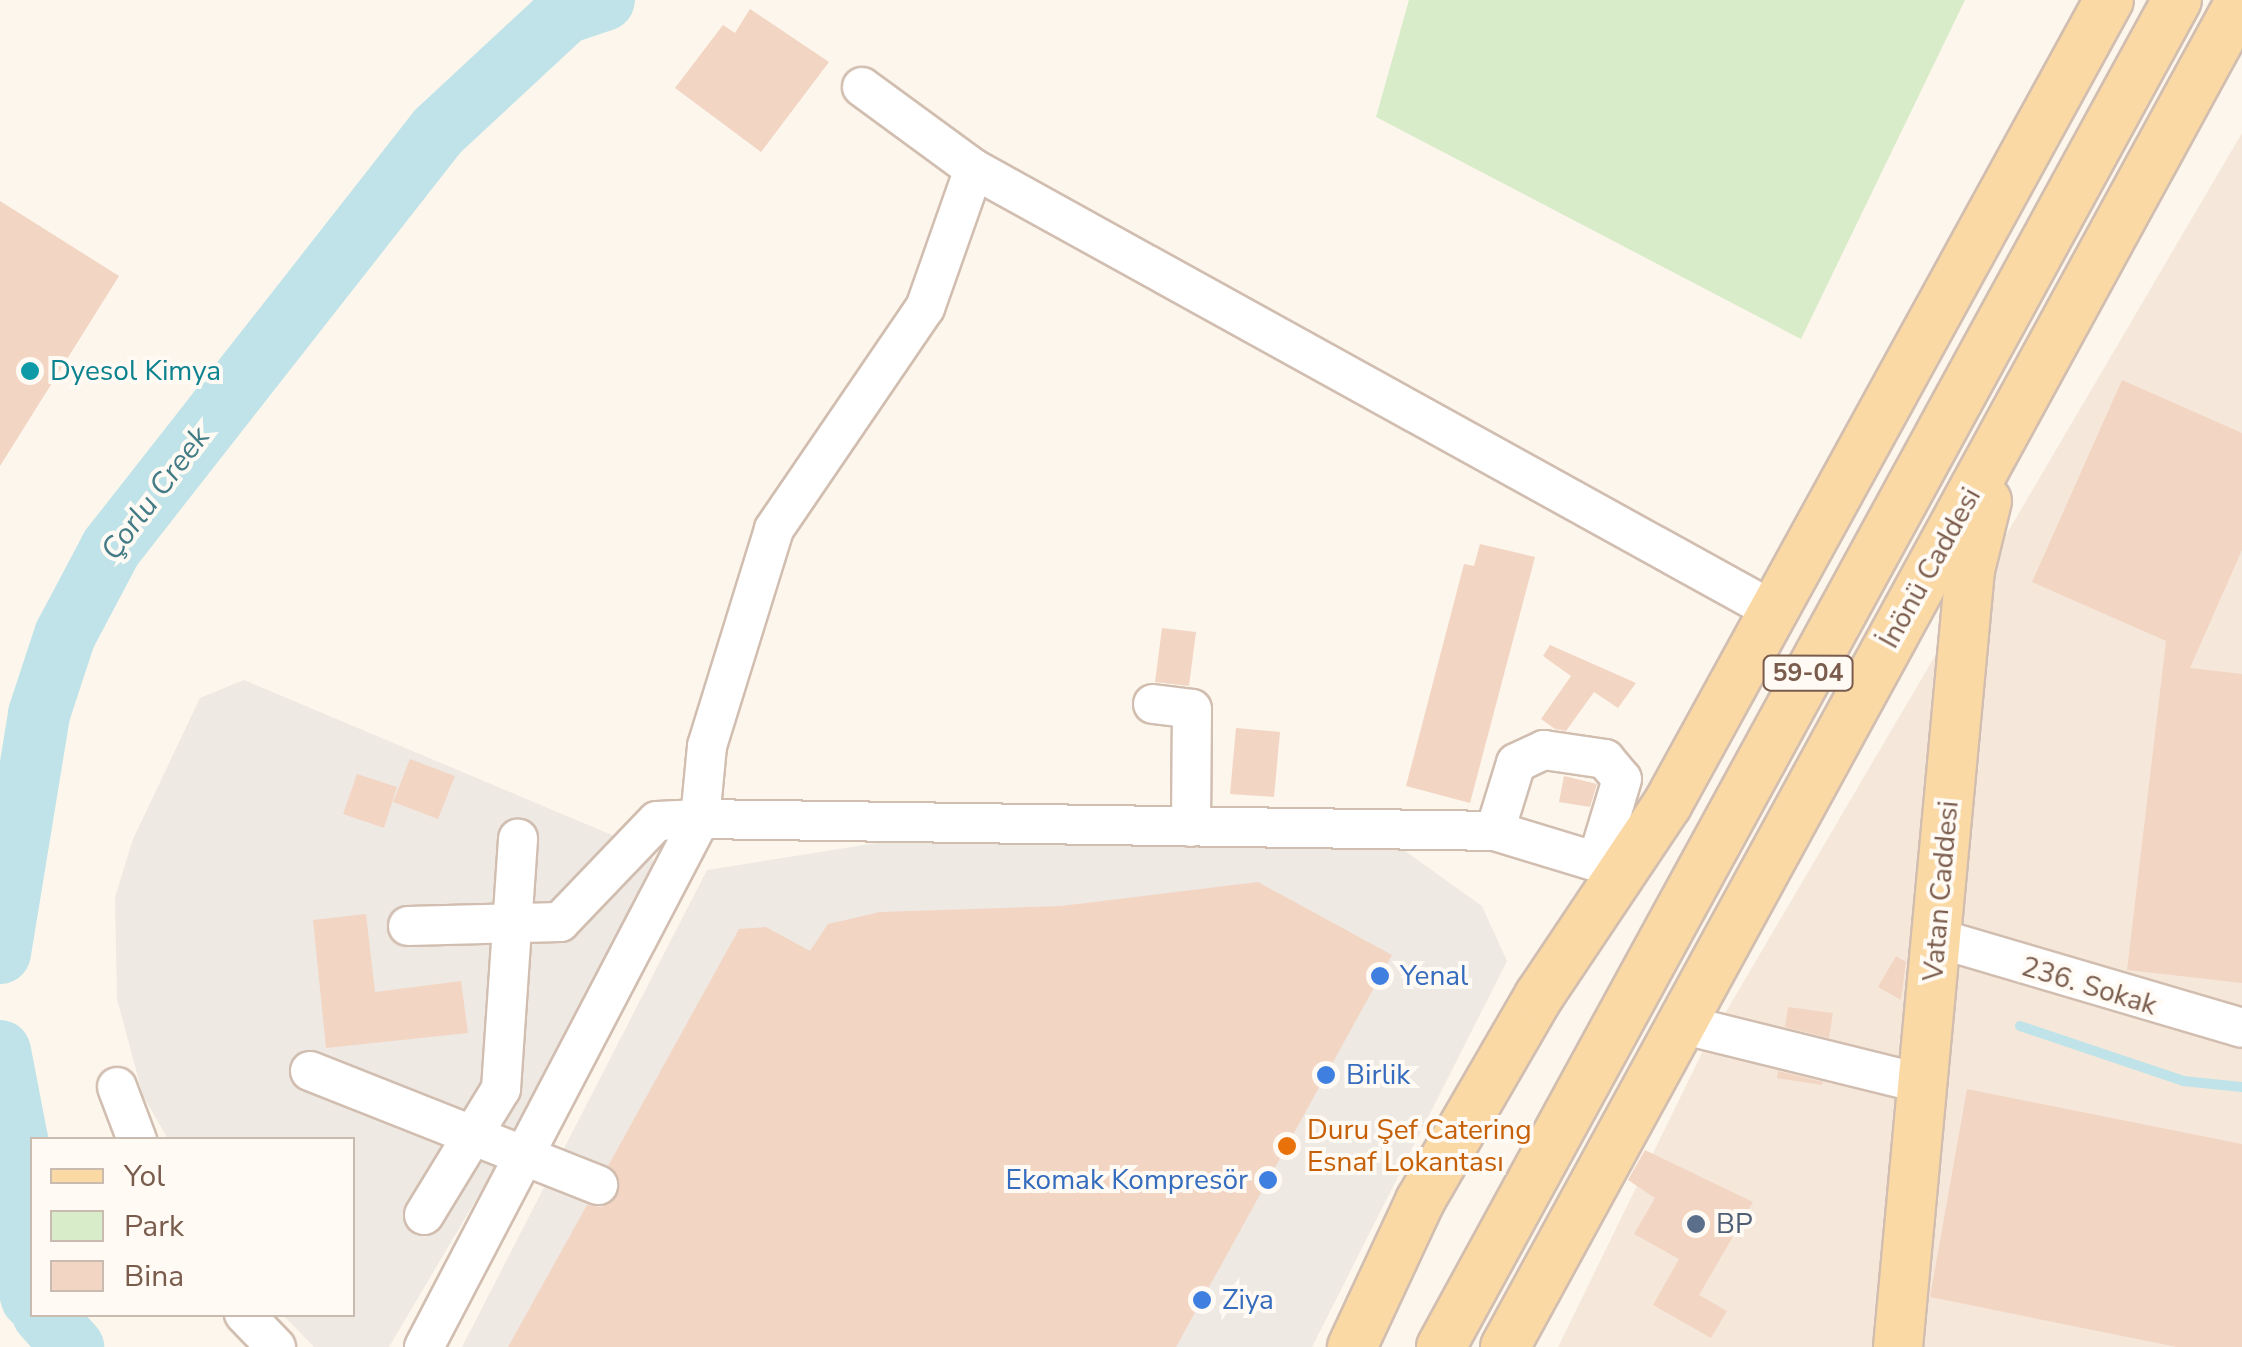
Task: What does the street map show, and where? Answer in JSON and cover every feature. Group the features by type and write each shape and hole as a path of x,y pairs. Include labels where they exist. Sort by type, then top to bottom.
{"main road":[{"path":"1352,1347 1420,1201 1610,866 1772,610 2109,0"},
{"name":"59-04","path":"1441,1347 2177,0"},
{"name":"İnönü Caddesi","path":"1505,1347 2241,0"},
{"name":"Vatan Caddesi","path":"1898,1347 1970,570 2002,438"},
{"path":"1424,1347 1503,1234"},
{"path":"1514,1347 1553,1260"}],"street":[{"path":"862,87 974,169 1772,610"},
{"path":"424,1347 700,820 707,746 774,530 925,308 974,169"},
{"path":"1153,704 1192,709 1191,826"},
{"path":"408,926 560,922 657,822 1495,831 1610,866 1622,779 1605,759 1544,750 1516,763 1495,831"},
{"path":"424,1216 501,1089 518,839"},
{"name":"236. Sokak","path":"1937,938 2242,1028"},
{"path":"1681,1024 1923,1084"},
{"path":"310,1071 475,1131 598,1185"},
{"path":"117,1087 136,1137"},
{"path":"247,1317 276,1347"}],"shaded area":[{"path":"2242,133 2242,1347 1558,1347 1703,1051"},
{"path":"244,680 650,851 662,885 389,1347 314,1347 285,1317 355,1317 355,1137 167,1137 143,1096 117,999 115,897 133,839 200,698"},
{"path":"914,837 1401,848 1482,906 1507,961 1312,1347 462,1347 707,870"}],"green space":[{"path":"1409,0 1965,0 1801,339 1376,117"}],"building":[{"path":"750,9 829,62 761,152 675,88 723,25 735,33"},
{"name":"Dyesol Kimya","path":"0,201 119,276 0,466"},
{"path":"2122,380 2242,433 2242,550 2190,668 2242,674 2242,983 2127,970 2166,641 2032,582"},
{"path":"1480,544 1535,557 1470,803 1406,786 1464,564 1474,566"},
{"path":"1162,628 1196,632 1189,686 1155,682"},
{"path":"1550,645 1636,683 1618,708 1594,692 1566,731 1555,729 1541,719 1571,676 1543,656"},
{"path":"1236,728 1280,732 1274,797 1230,794"},
{"path":"410,759 455,776 438,819 393,802"},
{"path":"357,774 397,787 384,828 343,814"},
{"path":"1564,776 1597,784 1590,807 1559,802"},
{"path":"1258,882 1392,955 1176,1347 508,1347 587,1205 602,1207 618,1194 608,1166 739,929 766,927 810,951 828,924 880,912 1061,906"},
{"path":"366,914 375,992 461,981 468,1033 326,1048 313,920"},
{"path":"1896,956 1906,962 1901,1000 1878,987"},
{"path":"1788,1007 1833,1013 1829,1038 1785,1027"},
{"path":"1778,1071 1823,1082 1822,1085 1777,1078"},
{"path":"1967,1089 2242,1144 2242,1347 2177,1347 1930,1297"},
{"path":"1645,1150 1753,1202 1699,1295 1727,1311 1711,1338 1653,1305 1679,1259 1634,1234 1655,1198 1628,1180"}],"waterway":[{"name":"Çorlu Creek","path":"0,953 39,714 65,635 111,548 438,131 565,13 604,0"},
{"path":"2020,1026 2183,1081 2242,1087"},
{"name":"Çorlu Creek","path":"0,1051 17,1139 15,1242 30,1292"},
{"name":"Çorlu Creek","path":"46,1317 73,1347"}],"place":[{"name":"Dyesol Kimya","path":"30,371"},
{"name":"Yenal","path":"1380,976"},
{"name":"Birlik","path":"1326,1075"},
{"name":"Duru Şef Catering Esnaf Lokantası","path":"1287,1146"},
{"name":"Ekomak Kompresör","path":"1268,1180"},
{"name":"BP","path":"1696,1224"},
{"name":"Ziya","path":"1202,1300"}]}
